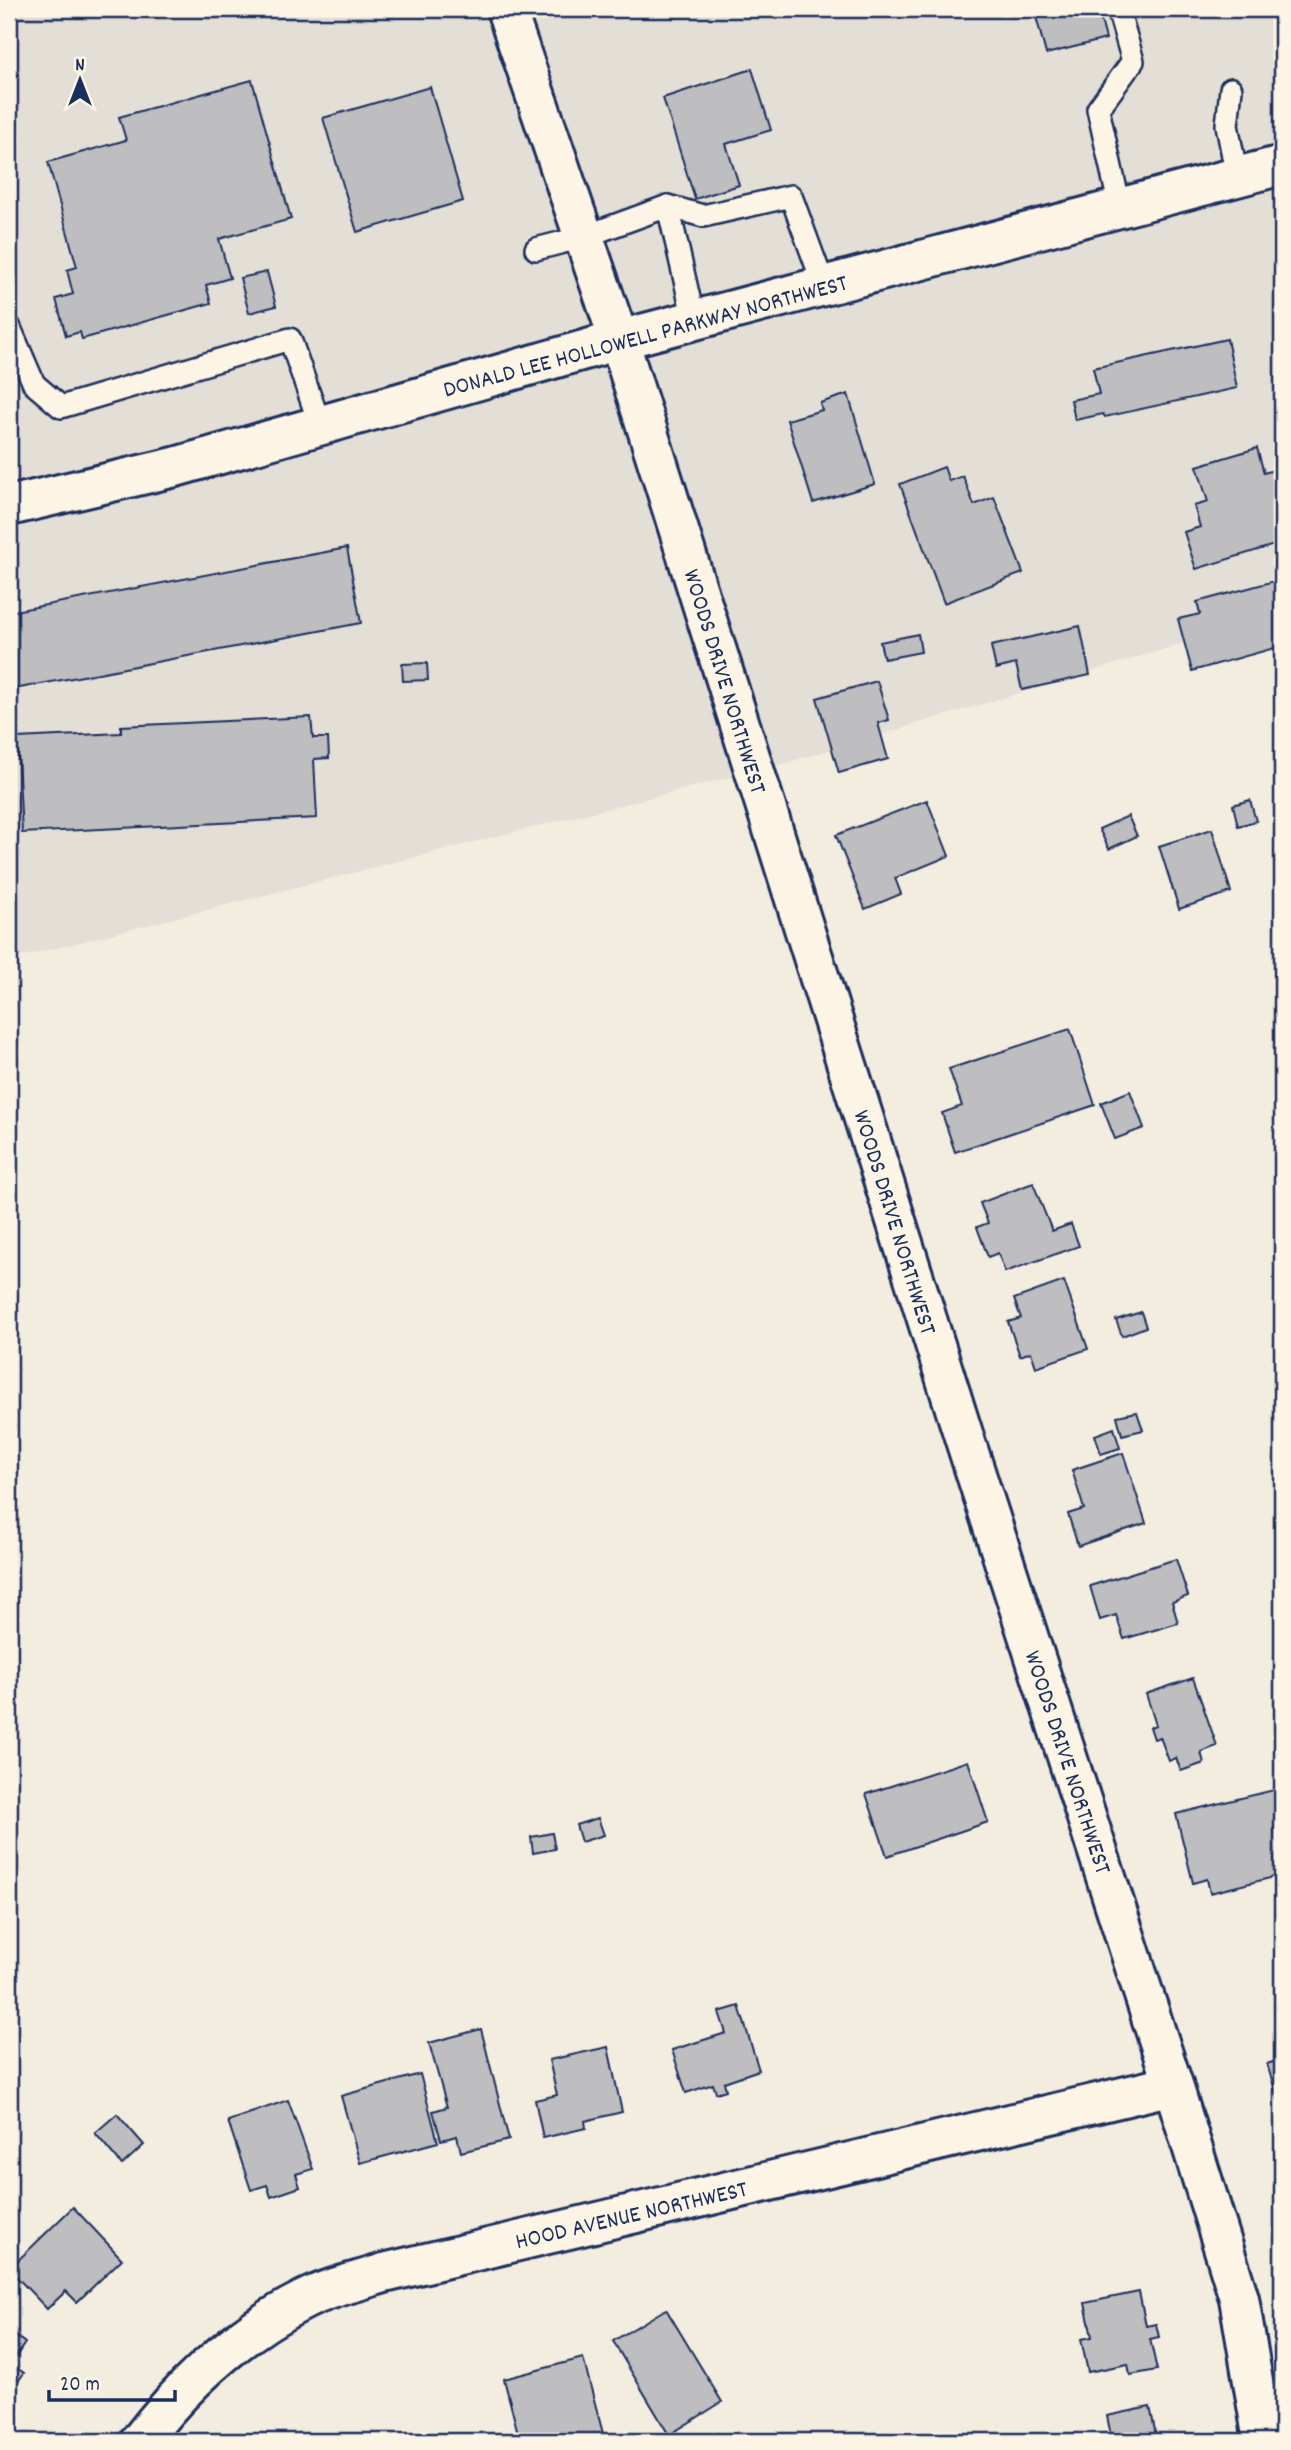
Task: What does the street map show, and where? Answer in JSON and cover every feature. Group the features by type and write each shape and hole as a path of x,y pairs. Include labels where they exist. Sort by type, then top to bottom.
{"street":[{"name":"WOODS DRIVE NORTHWEST","path":"506,9 619,340 965,1440 1173,2085 1239,2298 1263,2441"},
{"name":"DONALD LEE HOLLOWELL PARKWAY NORTHWEST","path":"9,506 174,467 619,340 1282,165"},
{"name":"HOOD AVENUE NORTHWEST","path":"140,2441 173,2399 224,2351 303,2300 384,2273 1173,2085"}],"lane":[{"path":"1118,9 1133,61 1098,108 1120,208"},
{"path":"1231,89 1227,125 1237,177"},
{"path":"536,249 583,237 668,206 703,216 791,196 824,286"},
{"path":"668,206 694,320"},
{"path":"9,326 34,384 61,407 290,339 320,425"}],"shaded area":[{"path":"9,9 1282,9 1282,614 783,764 9,960"}],"building":[{"path":"1034,9 1098,9 1106,39 1046,54"},
{"path":"752,69 771,130 726,144 739,185 695,199 663,98"},
{"path":"252,80 291,219 219,239 230,278 206,285 211,303 82,339 80,332 66,336 56,299 73,294 67,270 77,267 48,162 126,140 119,117"},
{"path":"430,87 463,201 357,232 323,118"},
{"path":"267,272 276,306 249,313 240,278"},
{"path":"1227,339 1237,388 1105,417 1103,414 1075,420 1071,400 1099,394 1093,368"},
{"path":"848,394 875,484 813,503 787,420 822,410 820,403"},
{"path":"1257,448 1264,473 1281,468 1282,517 1274,519 1281,543 1196,569 1184,532 1200,527 1194,506 1208,502 1197,466"},
{"path":"944,467 949,481 963,476 974,505 994,497 1023,573 944,603 900,484"},
{"path":"347,548 361,623 9,690 9,612"},
{"path":"1282,579 1282,646 1192,671 1178,619 1200,614 1197,602"},
{"path":"1080,626 1090,675 1022,690 1016,664 996,669 991,646"},
{"path":"918,634 921,652 884,659 880,642"},
{"path":"427,663 428,680 403,681 402,664"},
{"path":"877,681 889,720 878,723 888,759 839,773 817,698"},
{"path":"311,717 313,738 328,738 329,758 314,759 317,818 22,833 17,738 121,733 121,726"},
{"path":"927,800 949,856 895,878 901,894 865,909 836,835"},
{"path":"1250,800 1256,821 1238,826 1233,805"},
{"path":"1128,816 1137,836 1109,849 1099,829"},
{"path":"1212,829 1231,892 1179,909 1159,846"},
{"path":"1070,1029 1095,1105 955,1152 942,1113 962,1106 949,1069"},
{"path":"1130,1091 1144,1128 1115,1139 1101,1103"},
{"path":"1033,1183 1052,1231 1071,1224 1079,1246 1005,1272 998,1253 988,1257 977,1227 988,1223 980,1203"},
{"path":"1064,1281 1088,1349 1036,1367 1031,1352 1020,1356 1008,1322 1021,1318 1014,1299"},
{"path":"1141,1312 1146,1327 1122,1336 1116,1320"},
{"path":"1137,1412 1143,1430 1122,1435 1117,1416"},
{"path":"1114,1428 1120,1448 1101,1454 1095,1435"},
{"path":"1123,1453 1146,1523 1078,1546 1068,1514 1084,1509 1072,1470"},
{"path":"1176,1559 1188,1596 1172,1602 1178,1623 1124,1639 1116,1615 1100,1620 1090,1586"},
{"path":"1193,1678 1217,1746 1201,1752 1204,1763 1181,1771 1176,1758 1169,1761 1160,1737 1154,1739 1150,1727 1156,1725 1146,1694"},
{"path":"968,1761 988,1822 887,1856 866,1794"},
{"path":"1282,1788 1282,1875 1210,1893 1207,1879 1193,1883 1176,1814"},
{"path":"598,1818 604,1835 581,1842 576,1825"},
{"path":"552,1833 555,1849 533,1853 531,1837"},
{"path":"739,2006 759,2070 724,2082 726,2090 716,2093 713,2084 686,2093 672,2050 726,2033 719,2012"},
{"path":"481,2029 509,2140 461,2152 457,2136 441,2140 433,2111 447,2107 429,2043"},
{"path":"1282,2043 1282,2113 1267,2064 1279,2060 1275,2045"},
{"path":"608,2047 622,2112 585,2121 586,2128 543,2138 535,2100 557,2095 549,2060"},
{"path":"420,2074 438,2142 360,2163 341,2096"},
{"path":"288,2100 313,2169 296,2174 300,2187 271,2197 267,2185 251,2190 228,2121"},
{"path":"117,2114 144,2145 122,2165 95,2133"},
{"path":"73,2207 122,2259 77,2302 66,2291 47,2309 9,2269"},
{"path":"1139,2292 1146,2326 1156,2324 1159,2337 1150,2339 1157,2370 1130,2375 1128,2364 1088,2372 1081,2339 1092,2337 1085,2303"},
{"path":"666,2309 722,2402 669,2435 613,2341"},
{"path":"9,2331 25,2343 11,2364 24,2373 9,2394"},
{"path":"583,2358 605,2441 520,2441 504,2379"},
{"path":"1150,2407 1156,2435 1112,2441 1107,2416"}]}
